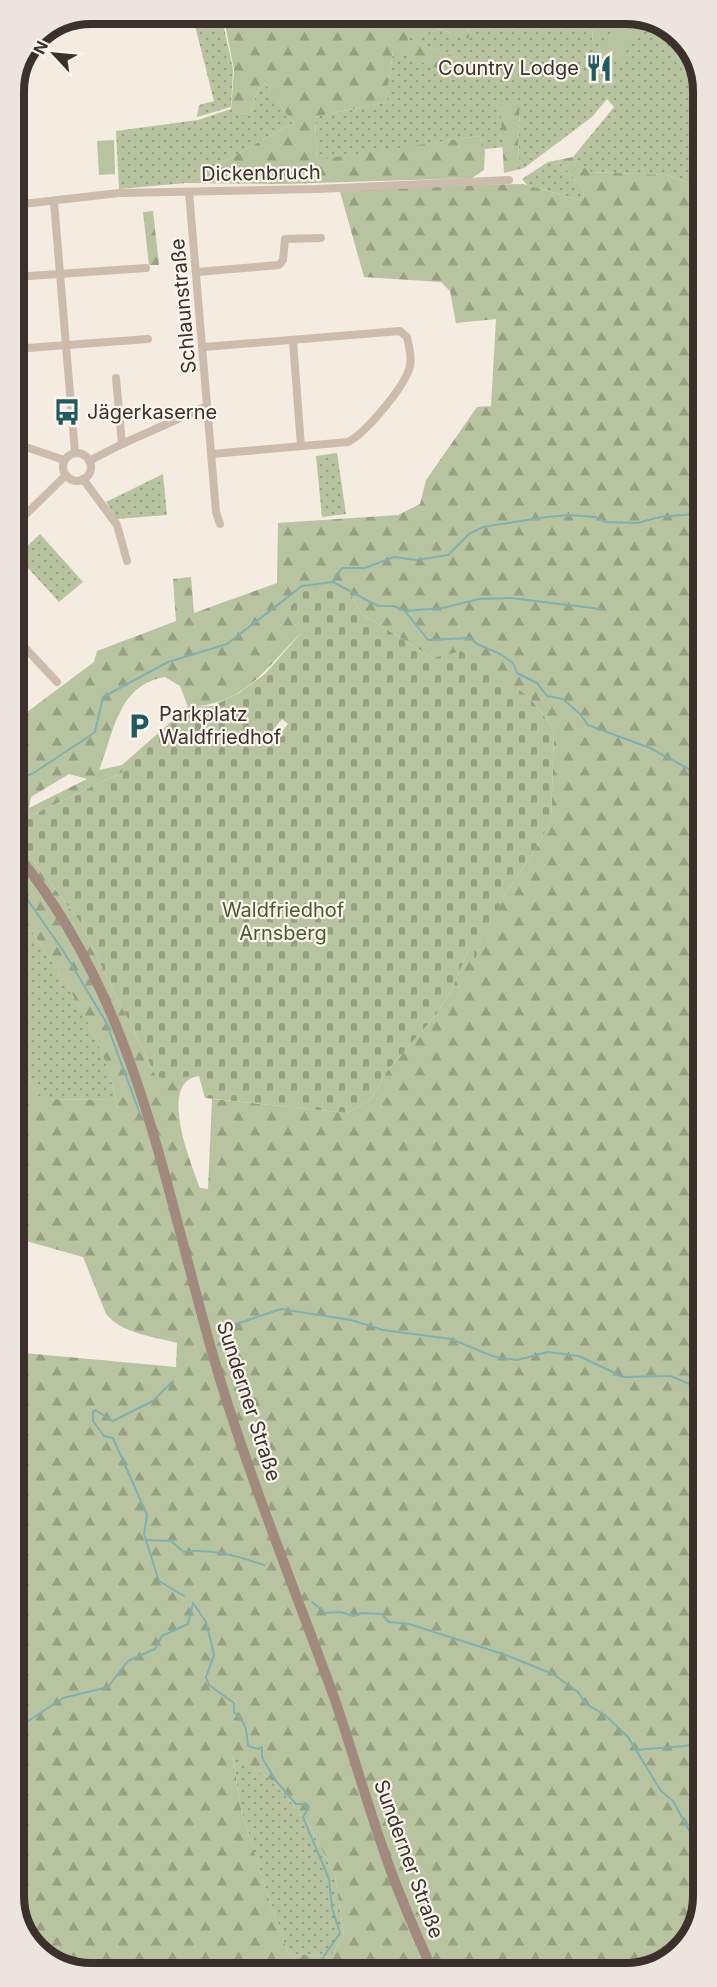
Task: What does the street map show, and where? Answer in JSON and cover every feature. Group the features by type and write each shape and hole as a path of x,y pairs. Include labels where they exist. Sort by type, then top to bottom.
{"main road":[{"name":"Sunderner Straße","path":"24,865 68,927 124,1040 143,1097 209,1341 241,1445 336,1704 387,1862 429,1963"}],"street":[{"name":"Dickenbruch","path":"24,204 119,193 509,180"},
{"name":"Schlaunstraße","path":"189,192 204,347 216,512 220,524"},
{"path":"54,201 75,453"},
{"path":"197,272 279,265 283,260 285,239 321,238"},
{"path":"24,276 146,268"},
{"path":"204,347 400,331 407,338 411,361 405,378 359,437 343,443 212,454"},
{"path":"24,348 148,339"},
{"path":"293,341 301,446"},
{"path":"116,378 122,444"},
{"path":"89,461 207,406"},
{"path":"24,446 64,460"},
{"path":"64,460 75,453 82,454 89,461 89,473 83,479 74,480 66,475"},
{"path":"64,460 66,475"},
{"path":"24,512 66,475"},
{"path":"83,479 117,525 127,561"},
{"path":"24,647 57,682"}],"green space":[{"path":"195,24 223,24 233,69 231,107 197,117 199,105 214,101"},
{"path":"225,24 468,24 469,39 440,29 407,39 464,60 465,79 393,51 386,102 315,117 317,160 479,136 485,149 484,170 472,178 285,184 186,183 293,123 265,83 257,93 250,113 237,114 231,109 234,70"},
{"path":"468,24 593,24 592,43 607,24 639,25 660,33 682,54 691,74 693,184 667,175 590,172 573,157 614,107 607,99 592,117 524,168 518,157 520,104 501,101 504,147 485,149 479,136 317,161 315,117 386,102 393,51 464,60 406,39 440,29 469,39"},
{"path":"593,24 607,24 592,44"},
{"path":"615,24 631,24 638,29 621,62 618,63 602,55 601,51"},
{"path":"265,83 293,123 186,183 119,189 116,131 198,120 231,109 237,114 250,113 257,93"},
{"path":"500,100 520,103 518,157 524,168 504,173"},
{"path":"114,140 115,174 99,175 97,141"},
{"path":"573,157 590,172 667,175 693,184 693,1896 689,1918 679,1937 663,1952 643,1961 626,1963 87,1963 74,1961 57,1954 33,1930 26,1913 24,1896 24,1353 176,1367 177,1343 129,1330 113,1321 106,1314 83,1257 24,1241 24,1063 39,1099 116,1100 102,1054 71,991 32,931 24,932 24,849 79,920 156,1076 199,1076 187,1081 180,1092 178,1107 180,1125 200,1188 208,1189 212,1099 347,1113 371,1099 387,1071 435,1016 451,991 468,951 474,950 474,959 506,893 536,849 551,820 554,729 529,697 433,658 363,615 351,595 306,629 252,683 224,700 208,705 188,707 180,686 165,677 149,682 137,690 127,700 120,713 99,770 122,765 123,772 28,817 24,822 24,714 94,662 97,651 176,621 173,579 191,577 194,613 277,583 278,523 398,515 420,504 426,480 477,407 491,406 496,319 456,323 450,291 441,282 364,277 339,188 523,184 583,201 584,190 558,160","holes":["69,774 87,779 29,808 31,797","233,1755 276,1783 309,1825 335,1875 344,1936 332,1954 289,1955 269,1900 240,1806"]},
{"path":"558,160 584,190 583,201 527,185 522,179 548,162"},
{"path":"153,211 159,265 149,265 143,212"},
{"path":"337,453 346,514 322,517 316,456"},
{"path":"163,474 167,515 117,519 106,502"},
{"path":"40,534 83,582 59,602 24,564 24,549"},
{"name":"Waldfriedhof Arnsberg","path":"309,585 347,592 363,615 433,658 461,651 529,697 554,729 551,820 536,849 506,893 474,961 474,951 468,951 451,991 435,1016 387,1071 371,1099 347,1113 205,1098 199,1076 163,1078 156,1076 79,920 24,849 24,822 28,817 123,772 122,765 188,707 212,706 239,693 265,674 301,633 287,611","holes":["282,719 288,724 270,746 264,741"]},
{"path":"32,931 82,1011 102,1054 116,1100 39,1099 24,1063 24,932"},
{"path":"233,1754 276,1783 309,1825 335,1875 344,1936 332,1954 289,1955 269,1900 240,1806"}],"waterway":[{"path":"333,582 342,568 365,568 394,557 416,560 448,555 469,534 483,527 569,515 595,517 606,522 637,523 660,517 693,514"},
{"path":"92,734 95,732 103,697 168,662 227,644 302,586 333,582 378,606 394,606 405,611 428,640 470,638 513,663 517,673 537,683 547,696 563,699 580,714 588,725 650,748 693,773"},
{"path":"405,611 443,608 479,599 511,598 601,609"},
{"path":"24,776 32,774 91,735"},
{"path":"24,895 62,949 106,1022 140,1114"},
{"path":"218,1345 236,1324 281,1309 351,1320 383,1330 451,1339 495,1357 517,1360 548,1352 579,1356 623,1377 671,1376 693,1386"},
{"path":"173,1381 153,1401 113,1421 95,1410 93,1421 104,1436 113,1438 147,1515 144,1534 159,1581 184,1596"},
{"path":"146,1540 171,1541 184,1552 215,1552 264,1565"},
{"path":"312,1602 325,1613 341,1612 353,1616 362,1613 382,1614 389,1622 409,1624 506,1655 553,1674 578,1692 586,1704 605,1715 628,1737 661,1791 673,1801 693,1838"},
{"path":"193,1603 206,1622 214,1655 206,1677 209,1685 234,1703 234,1712 245,1727 248,1746 258,1749 262,1747 262,1757 275,1780 296,1804 307,1804 309,1807 303,1817 329,1879 332,1908 340,1933 321,1963"},
{"path":"24,1724 63,1698 108,1687 128,1661 155,1649 162,1636 188,1624 193,1603"},
{"path":"635,1750 693,1744"}],"place":[{"name":"Country Lodge","path":"599,68"},
{"name":"Jägerkaserne","path":"67,412"},
{"name":"Parkplatz Waldfriedhof","path":"139,726"}]}
